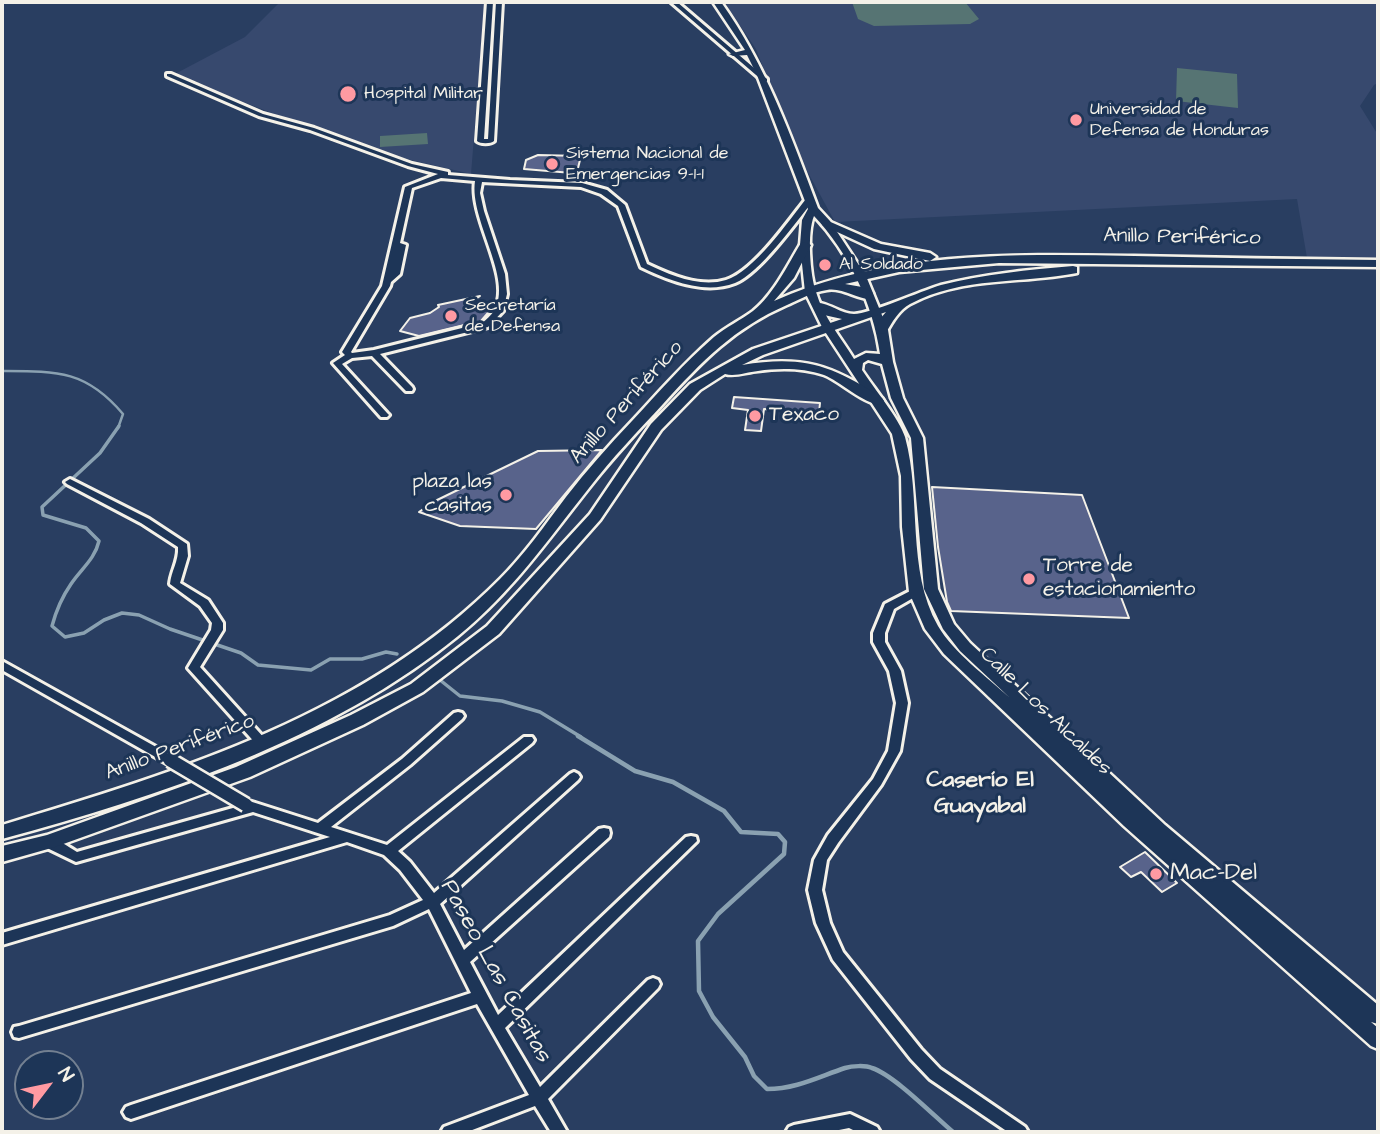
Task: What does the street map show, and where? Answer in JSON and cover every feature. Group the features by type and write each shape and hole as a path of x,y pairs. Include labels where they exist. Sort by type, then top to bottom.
{"highway":[{"path":"826,223 878,247 910,256 960,261"},
{"path":"758,313 788,278 805,245"},
{"name":"Anillo Periférico","path":"2,832 171,779 262,743 394,675 469,620 509,580 595,470 709,346 758,313 814,299 830,286 860,276 960,261 1065,259 1378,264"},
{"name":"Anillo Periférico","path":"2,854 48,842 243,772 357,720 417,688 493,630 595,517 656,427 695,387 758,352 912,298 983,278 1061,270 1378,273"},
{"path":"830,286 858,290 869,296"},
{"path":"882,330 890,313 912,298"},
{"path":"814,299 828,312 857,317"},
{"path":"710,377 745,368 807,368 844,379 877,401"}],"main road":[{"path":"715,2 765,80 811,205"},
{"path":"733,54 746,48"},
{"name":"Calle Los Alcaldes","path":"811,205 826,223 860,276 882,330 897,398 917,438 931,589 948,626 974,655 1159,830 1378,1016"},
{"name":"Calle Los Alcaldes","path":"811,205 805,245 814,299 828,327 901,441 907,476 916,592 933,629 949,650 1139,830 1378,1040"},
{"path":"856,370 860,358 866,356 881,358 887,362"}],"street":[{"path":"490,2 480,141 491,141 499,2"},
{"path":"664,2 726,53 733,54"},
{"path":"674,2 765,80"},
{"path":"169,75 261,115 312,129 410,165 455,176 582,185 604,192 621,205 644,265 674,278 719,284 743,275 811,205"},
{"path":"350,356 346,352 388,280 396,274 415,187 423,182 455,176"},
{"path":"384,415 337,363 350,356 374,353 485,325 496,318 502,307 502,291 491,236 475,192 479,179"},
{"path":"374,353 409,389"},
{"path":"70,482 145,521 183,546 184,555 175,584 212,611 218,623 217,630 194,668 262,743"},
{"path":"916,592 889,607 879,633 879,642 895,671 902,703 894,751 877,782 833,839 821,860 815,890 823,923 838,956 916,1054 935,1074 1020,1132"},
{"name":"Paseo Las Casitas","path":"2,666 249,806 389,851 434,901 497,1026 559,1132"},
{"path":"320,829 406,762 458,716"},
{"path":"389,851 528,740"},
{"path":"19,1032 370,929 434,901 574,777"},
{"path":"48,842 76,857 249,806"},
{"path":"462,960 604,833"},
{"path":"3,938 348,836"},
{"path":"497,1026 691,841"},
{"path":"449,1132 539,1098 653,984"},
{"path":"131,1112 481,996"},
{"path":"794,1132 850,1121 872,1132"}],"shaded area":[{"name":"Hospital Militar","path":"280,2 485,2 471,174 398,157 337,138 173,75 245,37"},
{"name":"Universidad de Defensa de Honduras","path":"724,2 1378,2 1378,83 1360,106 1378,135 1378,259 1307,258 1297,199 835,222 794,147 756,49"}],"green space":[{"path":"852,2 965,2 979,19 970,24 874,26 858,19"},
{"path":"1177,68 1237,74 1238,108 1176,101"},
{"path":"427,133 428,144 380,147 380,136"}],"building":[{"name":"Sistema Nacional de Emergencias 9-1-1","path":"538,155 581,156 578,168 573,168 572,173 524,169 526,160"},
{"name":"Secretaría de Defensa","path":"480,296 470,303 493,307 481,321 419,336 400,331 410,318 430,313 439,307 438,305"},
{"name":"Texaco","path":"734,397 820,403 819,413 764,409 761,431 745,430 748,410 732,408"},
{"name":"plaza las casitas","path":"602,450 536,529 460,526 419,512 433,502 538,451"},
{"name":"Torre de estacionamiento","path":"932,487 1082,495 1129,618 951,611 947,602 938,547"},
{"name":"Mac-Del","path":"1145,852 1177,883 1162,892 1141,872 1131,877 1120,867"}],"waterway":[{"path":"2,371 55,373 83,381 96,389 123,414 118,427"},
{"path":"118,427 100,453 42,507 43,515 86,528 99,541 91,559 65,594 55,615 52,626 65,637 84,633 104,620 122,613 139,615 170,629 241,653 258,665 311,670 330,659 362,659 386,652 397,654"},
{"path":"440,680 460,696 502,701 540,712 581,737"},
{"path":"578,736 635,771 673,782 724,811 741,832 778,834 785,842 784,854 718,914 698,941 699,991 713,1017 745,1057 754,1076 767,1089 797,1085 848,1067 869,1067 902,1087 953,1132"}],"place":[{"name":"Hospital Militar","path":"348,94"},
{"name":"Universidad de Defensa de Honduras","path":"1076,120"},
{"name":"Sistema Nacional de Emergencias 9-1-1","path":"552,164"},
{"name":"Al Soldado","path":"825,265"},
{"name":"Secretaría de Defensa","path":"451,316"},
{"name":"Texaco","path":"755,416"},
{"name":"plaza las casitas","path":"506,495"},
{"name":"Torre de estacionamiento","path":"1029,579"},
{"name":"Mac-Del","path":"1156,874"}],"district":[{"name":"Caserío El Guayabal","path":"980,794"}]}
